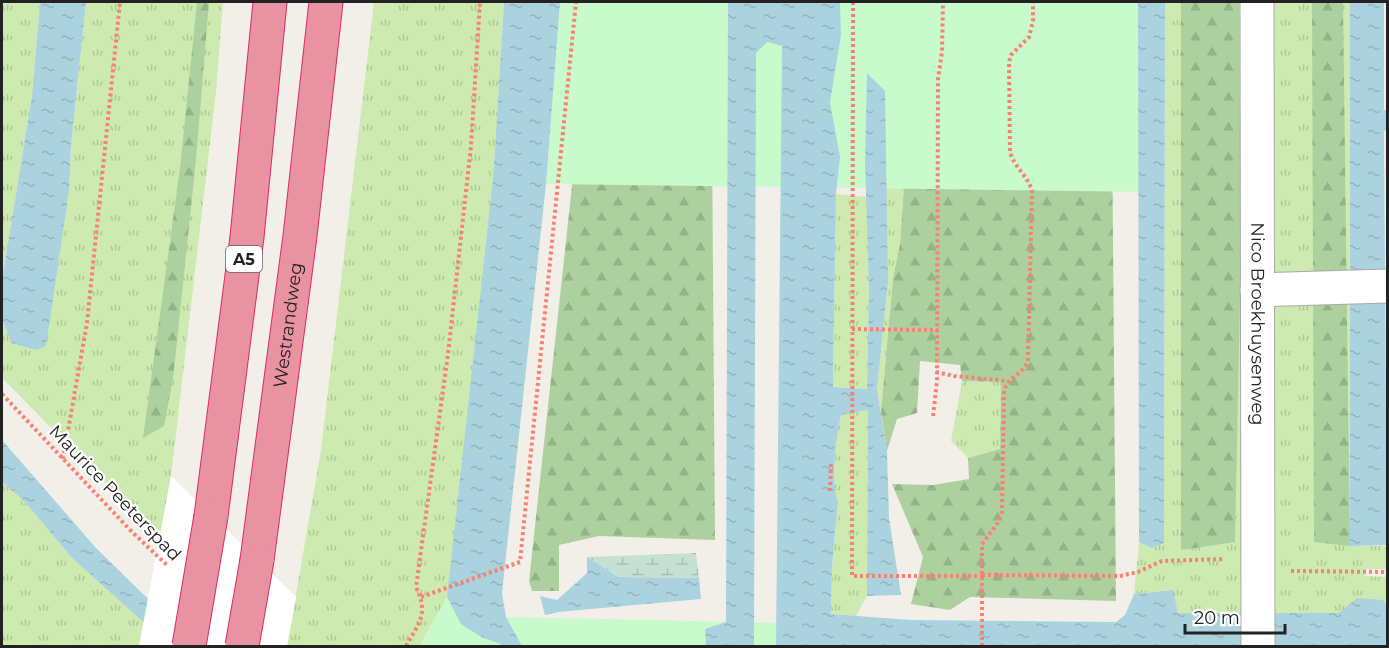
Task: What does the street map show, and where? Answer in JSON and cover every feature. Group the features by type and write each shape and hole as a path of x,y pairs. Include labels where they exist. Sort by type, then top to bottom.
{"highway":[{"name":"A5","path":"189,646 212,516 247,237 270,2"},
{"name":"Westrandweg","path":"242,646 257,560 300,236 326,2"}],"street":[{"name":"Nico Broekhuysenweg","path":"1257,2 1258,646"},
{"path":"1257,290 1388,286"}],"path":[{"path":"63,459 87,323 120,2"},
{"path":"406,646 422,618 424,608 416,587 448,354 471,146 480,2"},
{"path":"421,597 520,562 576,2"},
{"path":"853,2 855,329 852,576 1120,576 1162,561 1212,558"},
{"path":"933,416 937,381 938,79 942,52 943,2"},
{"path":"982,646 982,544 999,521 1002,512 1004,391 1008,381 1022,372 1028,359 1032,197 1030,185 1012,160 1010,153 1008,78 1011,55 1029,38 1033,21 1033,2"},
{"path":"855,329 938,330"},
{"path":"936,372 1008,381"},
{"name":"Maurice Peeterspad","path":"2,394 132,532 172,570"},
{"path":"830,491 831,463"},
{"path":"1258,575 1272,570 1388,572"}],"green space":[{"path":"2,2 40,2 32,96 2,280"},
{"path":"86,2 223,2 216,92 171,476 160,538 2,378 2,318 11,343 63,224 69,191 71,146"},
{"path":"197,2 209,2 196,160 173,379 164,426 143,438 180,168"},
{"path":"374,2 504,2 493,179 501,646 287,646 321,450"},
{"path":"560,2 1155,2 1155,192 546,184"},
{"path":"592,2 711,2 715,540 599,536 559,545 559,591 532,591 529,581"},
{"path":"1111,2 1116,601 970,597 950,610 911,604 923,557 892,484 933,485 969,479 968,458 1000,449 1001,382 962,381 960,365 920,361 917,413 897,419 887,451 881,412 893,278 900,244 911,83"},
{"path":"1165,2 1245,2 1243,613 1178,613 1172,590 1134,594 1139,542 1151,548 1164,543"},
{"path":"1181,2 1239,2 1241,254 1235,542 1181,550"},
{"path":"1271,2 1351,2 1350,545 1387,546 1387,569 1366,569 1365,576 1387,577 1387,607 1382,600 1340,613 1273,613"},
{"path":"1312,2 1343,2 1350,546 1314,542"},
{"path":"841,35 911,83 900,244 893,278 881,412 877,389 888,274"},
{"path":"836,194 867,197 869,288 867,389 833,387"},
{"path":"962,381 1001,382 1000,449 968,458 951,441"},
{"path":"868,409 867,596 856,616 831,614 832,567 838,502 834,481 837,436 841,415"},
{"path":"2,482 24,501 72,558 144,622 139,646 2,646"},
{"path":"696,553 699,578 618,577 587,557"},
{"path":"447,597 482,613 506,617 1158,631 1156,646 419,646"}],"water":[{"path":"40,2 86,2 71,146 69,191 46,346 36,350 11,343 2,318 2,280 32,96"},
{"path":"504,2 560,2 546,184 502,593 506,617 522,646 501,646 461,624 447,597 493,179"},
{"path":"728,2 840,2 841,35 830,102 840,157 836,194 833,387 867,389 869,288 865,161 867,73 885,91 888,281 877,389 887,451 889,518 901,595 867,596 868,410 841,415 835,458 834,481 838,502 832,567 831,614 911,620 1116,622 1125,615 1134,594 1173,590 1178,613 1339,613 1357,598 1383,600 1388,607 1387,646 776,646 782,46 767,42 756,53 754,646 706,646 705,629 726,622"},
{"path":"1138,2 1165,2 1164,543 1151,548 1139,542"},
{"path":"1350,2 1384,2 1384,110 1388,110 1387,130 1384,131 1387,545 1350,546"},
{"path":"2,440 96,548 143,594 202,646 170,646 72,558 24,501 2,482"},
{"path":"587,557 618,577 699,578 701,599 545,615 540,596 557,600 587,573"}],"pier":[{"path":"171,476 296,597 287,646 139,646"}]}
